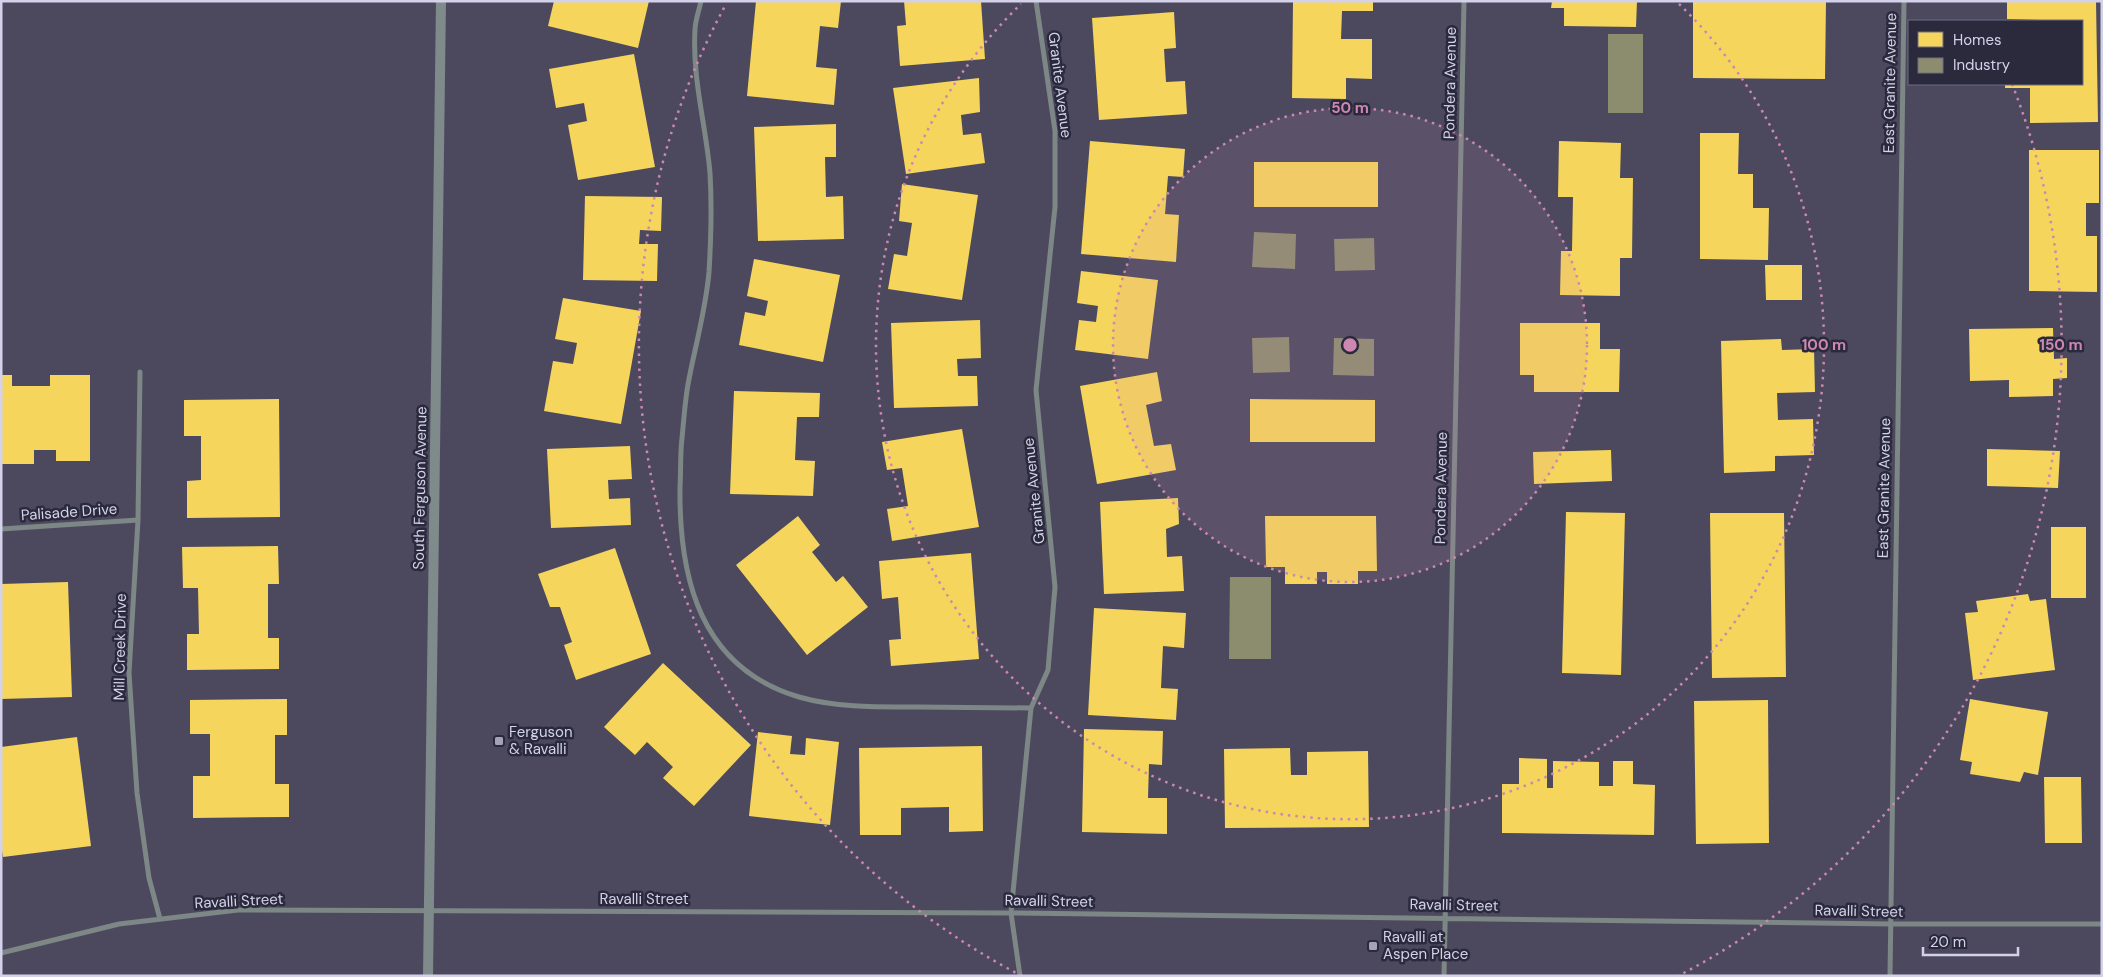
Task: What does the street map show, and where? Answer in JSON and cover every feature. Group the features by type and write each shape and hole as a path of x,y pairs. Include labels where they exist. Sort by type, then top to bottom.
{"street":[{"name":"South Ferguson Avenue","path":"428,976 441,1"},
{"path":"701,1 695,28 695,57 710,172 712,232 707,292 688,382 681,441 680,520 686,573 704,622 719,645 736,663 756,678 799,697 866,707 1032,708"},
{"name":"Granite Avenue","path":"1020,976 1011,913 1032,708 1048,670 1055,588 1036,390 1055,207 1055,131 1036,1"},
{"name":"Pondera Avenue","path":"1444,976 1464,1"},
{"name":"East Granite Avenue","path":"1890,976 1904,1"},
{"name":"Mill Creek Drive","path":"140,372 138,520 129,673 137,792 149,878 160,919"},
{"name":"Palisade Drive","path":"1,529 138,520"},
{"name":"Ravalli Street","path":"1,953 119,924 238,910 1011,913 1891,924 2102,924"}],"building: Homes":[{"path":"554,1 649,1 638,48 548,26"},
{"path":"756,1 841,1 838,28 820,26 816,67 837,69 834,105 747,96"},
{"path":"904,1 981,1 985,59 900,66 897,26 906,25"},
{"path":"1293,1 1373,1 1373,11 1342,11 1341,39 1372,39 1372,79 1346,78 1346,99 1292,98"},
{"path":"1552,1 1637,1 1636,27 1564,26 1564,8 1551,8"},
{"path":"1693,1 1826,1 1825,79 1693,78"},
{"path":"2007,1 2096,1 2098,122 2030,123 2030,88 2005,88 2005,85 2083,85 2083,20 2007,19"},
{"path":"1174,12 1176,48 1164,49 1166,82 1185,81 1187,114 1099,120 1092,18"},
{"path":"634,54 655,167 578,180 568,125 587,121 584,103 556,108 549,69"},
{"path":"979,78 980,112 961,115 963,135 981,133 985,163 906,174 893,88"},
{"path":"836,124 836,157 825,157 826,197 843,196 844,239 758,241 754,127"},
{"path":"1700,133 1739,133 1738,174 1753,174 1753,208 1769,208 1768,260 1700,259"},
{"path":"1090,141 1185,149 1183,177 1168,176 1165,214 1179,215 1176,262 1081,254"},
{"path":"1559,141 1621,143 1620,178 1633,178 1632,258 1620,258 1620,296 1560,295 1561,251 1572,251 1573,197 1558,197"},
{"path":"2029,150 2099,150 2099,203 2086,203 2086,236 2097,236 2097,292 2029,291"},
{"path":"1254,162 1378,162 1378,207 1254,207"},
{"path":"902,184 978,195 962,300 888,289 894,254 907,256 912,223 899,221"},
{"path":"585,196 662,197 661,231 640,230 639,244 658,244 657,281 583,280"},
{"path":"754,259 840,275 823,362 739,345 745,312 765,316 768,301 747,296"},
{"path":"1765,265 1802,265 1802,300 1766,300"},
{"path":"1081,271 1158,280 1148,359 1075,350 1079,320 1096,322 1098,306 1077,303"},
{"path":"563,298 641,311 621,424 544,411 553,361 573,364 577,343 555,339"},
{"path":"980,320 981,358 957,359 958,376 977,376 978,406 894,408 891,323"},
{"path":"1520,323 1600,323 1600,349 1620,349 1619,392 1534,392 1534,375 1520,375"},
{"path":"2053,328 2054,359 2067,358 2067,378 2053,379 2053,396 2009,397 2009,380 1970,381 1969,329"},
{"path":"1781,339 1782,350 1814,349 1815,392 1777,393 1778,420 1813,419 1814,455 1775,456 1775,471 1724,473 1721,341"},
{"path":"1157,372 1162,401 1146,405 1154,446 1171,444 1176,470 1097,484 1080,386"},
{"path":"1,375 12,375 12,386 50,386 50,375 90,375 90,461 56,461 56,450 34,450 34,464 1,464"},
{"path":"734,391 820,393 819,417 797,417 795,460 815,461 813,496 730,494"},
{"path":"279,399 280,517 187,518 187,481 201,480 201,436 184,436 184,400"},
{"path":"1250,399 1375,400 1375,442 1250,442"},
{"path":"962,429 979,527 892,541 887,509 908,506 902,468 887,470 882,442"},
{"path":"630,446 632,479 608,480 609,499 630,498 631,525 551,528 547,449"},
{"path":"1987,449 2060,451 2058,488 1987,486"},
{"path":"1611,450 1612,481 1534,484 1533,452"},
{"path":"1178,498 1179,524 1166,529 1167,557 1182,556 1184,591 1104,594 1100,502"},
{"path":"1566,512 1625,513 1621,675 1562,673"},
{"path":"1710,513 1784,513 1786,677 1712,678"},
{"path":"798,516 820,545 812,552 836,582 843,576 868,607 807,655 736,565"},
{"path":"1265,516 1376,516 1377,571 1358,571 1358,584 1327,584 1327,572 1317,572 1317,584 1285,584 1285,567 1266,567"},
{"path":"2051,527 2086,527 2086,598 2051,598"},
{"path":"278,546 279,584 268,584 268,638 279,638 279,669 187,670 187,634 199,634 198,588 183,588 182,547"},
{"path":"615,548 651,654 576,680 564,645 572,642 560,607 550,607 538,574"},
{"path":"971,553 979,659 891,666 889,640 901,639 898,597 882,599 879,561"},
{"path":"68,582 72,697 1,699 1,584"},
{"path":"2028,594 2030,601 2046,599 2055,670 1973,680 1965,613 1978,612 1976,601"},
{"path":"1094,608 1186,613 1184,648 1163,646 1161,688 1178,689 1176,720 1088,715"},
{"path":"663,663 751,745 694,806 663,778 673,767 647,742 635,755 604,727"},
{"path":"287,699 287,735 275,735 275,784 289,784 289,817 193,818 193,776 210,776 210,734 190,734 190,700"},
{"path":"1970,699 2048,712 2038,775 2024,772 2020,782 1970,774 1972,762 1960,760"},
{"path":"1768,700 1769,843 1696,844 1694,701"},
{"path":"1084,729 1163,731 1162,765 1149,764 1148,798 1167,798 1167,834 1082,832"},
{"path":"758,732 792,736 790,754 805,755 806,738 839,742 830,825 749,816"},
{"path":"77,737 91,846 3,857 1,844 1,747"},
{"path":"982,746 983,831 949,832 949,807 901,808 901,835 860,835 859,748"},
{"path":"1290,748 1291,775 1307,775 1307,752 1368,751 1369,827 1225,828 1224,749"},
{"path":"1519,758 1547,759 1547,788 1553,788 1553,761 1599,762 1599,786 1613,786 1613,761 1633,761 1633,784 1655,785 1654,835 1502,833 1502,784 1519,784"},
{"path":"2044,777 2081,777 2082,843 2045,843"}],"building: Industry":[{"path":"1608,34 1643,34 1643,113 1608,113"},
{"path":"1254,232 1296,234 1295,269 1252,267"},
{"path":"1374,238 1375,270 1335,271 1334,239"},
{"path":"1289,337 1290,372 1253,373 1252,338"},
{"path":"1334,338 1374,339 1374,376 1333,375"},
{"path":"1230,577 1271,577 1271,659 1229,659"}],"place":[{"name":"Ferguson & Ravalli","path":"499,741"},
{"name":"Ravalli at Aspen Place","path":"1373,946"}]}
